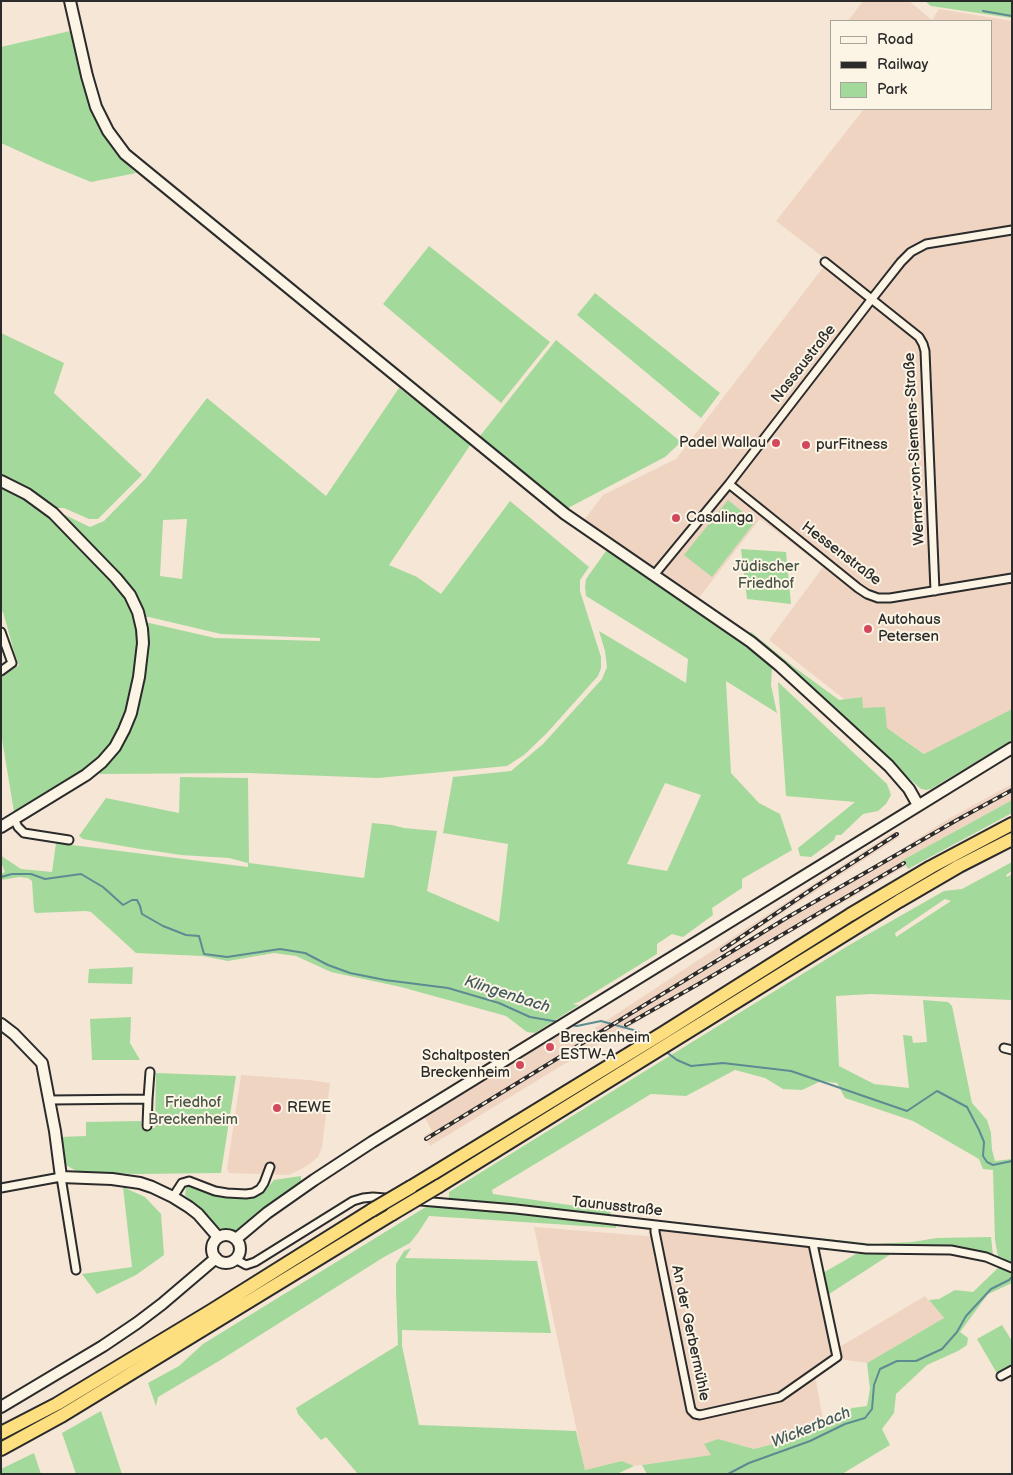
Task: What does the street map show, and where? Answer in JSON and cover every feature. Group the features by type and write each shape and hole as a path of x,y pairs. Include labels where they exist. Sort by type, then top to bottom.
{"highway":[{"path":"1,1449 63,1415 439,1186 850,915 931,866 1012,824"},
{"path":"664,1039 929,883 1012,839"},
{"path":"1,1433 66,1398 411,1186 647,1050"}],"main road":[{"path":"70,1 96,107 108,131 125,154 565,514 733,628 780,666 890,766 918,805"},
{"path":"1,481 27,494 48,509 116,578 134,603 142,629 142,649 135,696 131,714 120,738 94,769 1,827"},
{"path":"236,1239 267,1213 372,1142 1012,748"},
{"path":"1,1024 40,1060 49,1100 61,1177 128,1181 152,1187 173,1197 198,1214 218,1237"},
{"path":"227,1235 236,1239 239,1251 235,1259 225,1262 216,1258 212,1249 218,1237 227,1235"},
{"path":"1,1407 74,1364 137,1323 216,1258"}],"street":[{"name":"Nassaustraße","path":"654,576 729,484 901,262 917,248 926,244 1012,230"},
{"name":"Werner-von-Siemens-Straße","path":"825,262 919,337 924,344 935,591"},
{"name":"Hessenstraße","path":"729,484 868,594 878,598 890,598 1012,578"},
{"path":"1,632 12,663 1,671"},
{"path":"14,819 24,833 69,840"},
{"path":"147,1126 150,1072"},
{"path":"49,1100 148,1099"},
{"path":"173,1197 182,1183 189,1181 215,1191 253,1193 264,1184 270,1167"},
{"path":"1,1188 61,1177 76,1270"},
{"name":"Taunusstraße","path":"235,1259 246,1265 256,1262 353,1202 368,1197 487,1206 866,1249 951,1250 986,1257 1012,1268"},
{"name":"An der Gerbermühle","path":"655,1225 691,1410 695,1414 700,1415 780,1397 837,1357 813,1244"},
{"path":"1001,1376 1012,1370"}],"shaded area":[{"path":"863,1 909,1 932,20 849,20"},
{"path":"939,9 1012,21 1012,709 925,754 887,728 863,708 861,697 844,699 769,640 823,567 760,519 698,599 584,520 603,495 676,459 828,261 776,221 863,110 993,110 993,20 932,20"},
{"path":"1012,784 1012,800 903,860 906,866 556,1069 430,1146 424,1136 432,1131 424,1116 562,1030 571,1044 895,831 899,837 699,970 902,849 943,822"},
{"path":"241,1075 330,1083 322,1147 318,1157 305,1167 289,1175 229,1173 227,1169"},
{"path":"534,1227 659,1237 660,1228 811,1246 833,1357 815,1376 823,1420 777,1443 754,1449 718,1439 712,1455 634,1466 622,1461 585,1470"},
{"path":"925,1296 944,1318 867,1363 839,1359 838,1348"}],"green space":[{"path":"925,1 1012,1 1012,18 931,6"},
{"path":"70,31 89,106 100,131 119,157 136,173 91,182 1,143 1,47"},
{"path":"429,246 550,342 501,403 383,304"},
{"path":"595,293 720,393 701,418 577,315"},
{"path":"1,333 64,363 54,393 142,475 98,519 89,519 64,508 55,508 34,492 1,476"},
{"path":"556,340 681,442 665,457 568,508 480,436"},
{"path":"399,388 471,444 389,565 417,577 441,594 510,501 589,567 580,580 580,591 601,657 601,668 598,676 546,734 524,755 507,766 378,778 248,773 100,774 99,770 127,732 145,622 215,638 320,641 320,638 221,634 144,617 138,600 119,572 61,515 65,515 90,527 104,521 146,478 207,398 326,496","holes":["187,519 182,579 160,576 163,520"]},
{"path":"1,486 51,516 118,586 134,618 139,646 128,708 120,732 99,758 86,768 14,812 1,733 1,677 19,665 3,612 1,611"},
{"path":"728,500 755,522 712,577 684,555"},
{"name":"Jüdischer Friedhof","path":"741,549 786,552 791,604 747,599"},
{"path":"610,550 738,638 772,667 771,685 777,713 726,681 731,773 759,803 780,814 792,850 742,879 742,888 712,908 713,915 683,937 672,934 657,944 657,954 579,1002 572,1004 579,1005 535,1033 527,1032 506,1016 401,987 331,972 296,956 274,953 228,961 202,956 136,953 91,912 36,913 34,911 32,881 28,878 19,877 1,880 1,874 5,872 1,862 1,854 21,869 52,872 56,843 248,867 248,863 229,858 181,855 83,839 79,836 106,798 179,813 180,777 248,778 249,863 364,878 372,823 437,831 427,891 499,922 508,844 443,833 453,777 511,771 543,744 602,679 607,667 605,651 599,631 686,683 688,659 586,596 586,579 606,551","holes":["665,783 701,795 667,871 627,864"]},
{"path":"751,632 839,700 862,697 863,708 885,707 887,728 924,754 1012,709 1012,740 931,789 921,789 884,753 748,634"},
{"path":"778,682 887,784 891,795 886,804 878,811 863,814 841,835 836,835 834,840 811,857 800,856 798,848 855,802 786,796"},
{"path":"1012,800 1012,813 908,869 903,860"},
{"path":"1012,862 1012,871 1006,875 1007,877 1012,874 1012,1000 871,994 836,996 839,1066 874,1084 909,1088 903,1035 912,1036 913,1043 927,1042 923,1000 948,1002 952,1006 972,1103 987,1120 995,1161 1012,1159 1012,1283 988,1294 960,1332 968,1338 967,1345 927,1365 896,1394 894,1413 882,1429 890,1445 842,1474 647,1474 642,1465 711,1455 704,1444 718,1439 754,1449 777,1443 823,1420 841,1416 852,1408 867,1406 870,1389 867,1363 944,1318 929,1300 939,1299 955,1290 973,1292 999,1267 1002,1257 998,1257 995,1240 993,1170 983,1169 979,1159 913,1121 845,1098 837,1083 821,1081 802,1090 783,1089 765,1078 735,1070 686,1096 651,1094 492,1190 493,1194 611,1211 610,1216 449,1199 449,1192 851,944 944,891 962,889","holes":["945,899 951,901 896,937 895,933"]},
{"path":"133,967 132,984 88,983 89,969"},
{"path":"131,1017 130,1043 140,1060 92,1060 90,1019"},
{"name":"Friedhof Breckenheim","path":"156,1073 236,1076 221,1173 135,1174 76,1171 63,1163 59,1137 86,1136 86,1122 141,1121 141,1128 155,1128"},
{"path":"301,1176 301,1184 241,1228 230,1232 219,1228 185,1195 186,1188 189,1185 193,1185 231,1198 246,1199 257,1196 265,1191 274,1180"},
{"path":"123,1187 145,1197 161,1214 164,1255 136,1275 97,1294 82,1274 132,1267"},
{"path":"429,1205 616,1223 616,1228 429,1216 410,1243 384,1257 219,1361 158,1397 156,1406 148,1383 179,1366 203,1344"},
{"path":"991,1237 993,1255 946,1247 872,1245 821,1241 819,1238 874,1244 912,1242 937,1238"},
{"path":"411,1248 405,1258 537,1261 551,1333 402,1330 402,1346 419,1425 576,1431 585,1470 622,1461 634,1466 617,1474 358,1474 326,1437 321,1440 298,1414 296,1408 398,1345 396,1264 404,1251"},
{"path":"856,1254 891,1254 826,1296 821,1274"},
{"path":"1002,1325 1012,1341 1012,1368 998,1375 977,1339"},
{"path":"101,1411 122,1474 76,1474 62,1433"},
{"path":"34,1453 41,1474 1,1474 1,1469"}],"waterway":[{"path":"983,11 1012,16"},
{"name":"Klingenbach","path":"1,877 12,874 31,874 45,879 81,874 103,887 123,905 132,900 137,900 142,914 163,926 186,935 199,936 204,954 227,957 280,949 305,953 328,965 350,973 385,980 448,988 499,1003 530,1017 559,1022"},
{"name":"Klingenbach","path":"571,1025 577,1026 601,1021 637,1031 647,1038"},
{"name":"Klingenbach","path":"665,1051 677,1060 691,1066 723,1063 791,1071 907,1111 937,1091 967,1107 984,1142 983,1156 987,1162 993,1165 1012,1161"},
{"name":"Wickerbach","path":"728,1474 749,1463 810,1441 845,1424 865,1418 872,1409 874,1385 880,1369 897,1361 916,1361 942,1349 957,1332 966,1316 991,1289 1012,1277"}],"railway":[{"path":"426,1139 788,917 1012,790"},
{"path":"722,950 897,834"},
{"path":"626,1025 904,863"}],"place":[{"name":"Padel Wallau","path":"776,443"},
{"name":"purFitness","path":"806,445"},
{"name":"Casalinga","path":"676,518"},
{"name":"Autohaus Petersen","path":"868,629"},
{"name":"Breckenheim ESTW-A","path":"550,1047"},
{"name":"Schaltposten Breckenheim","path":"520,1065"},
{"name":"REWE","path":"277,1108"}]}
